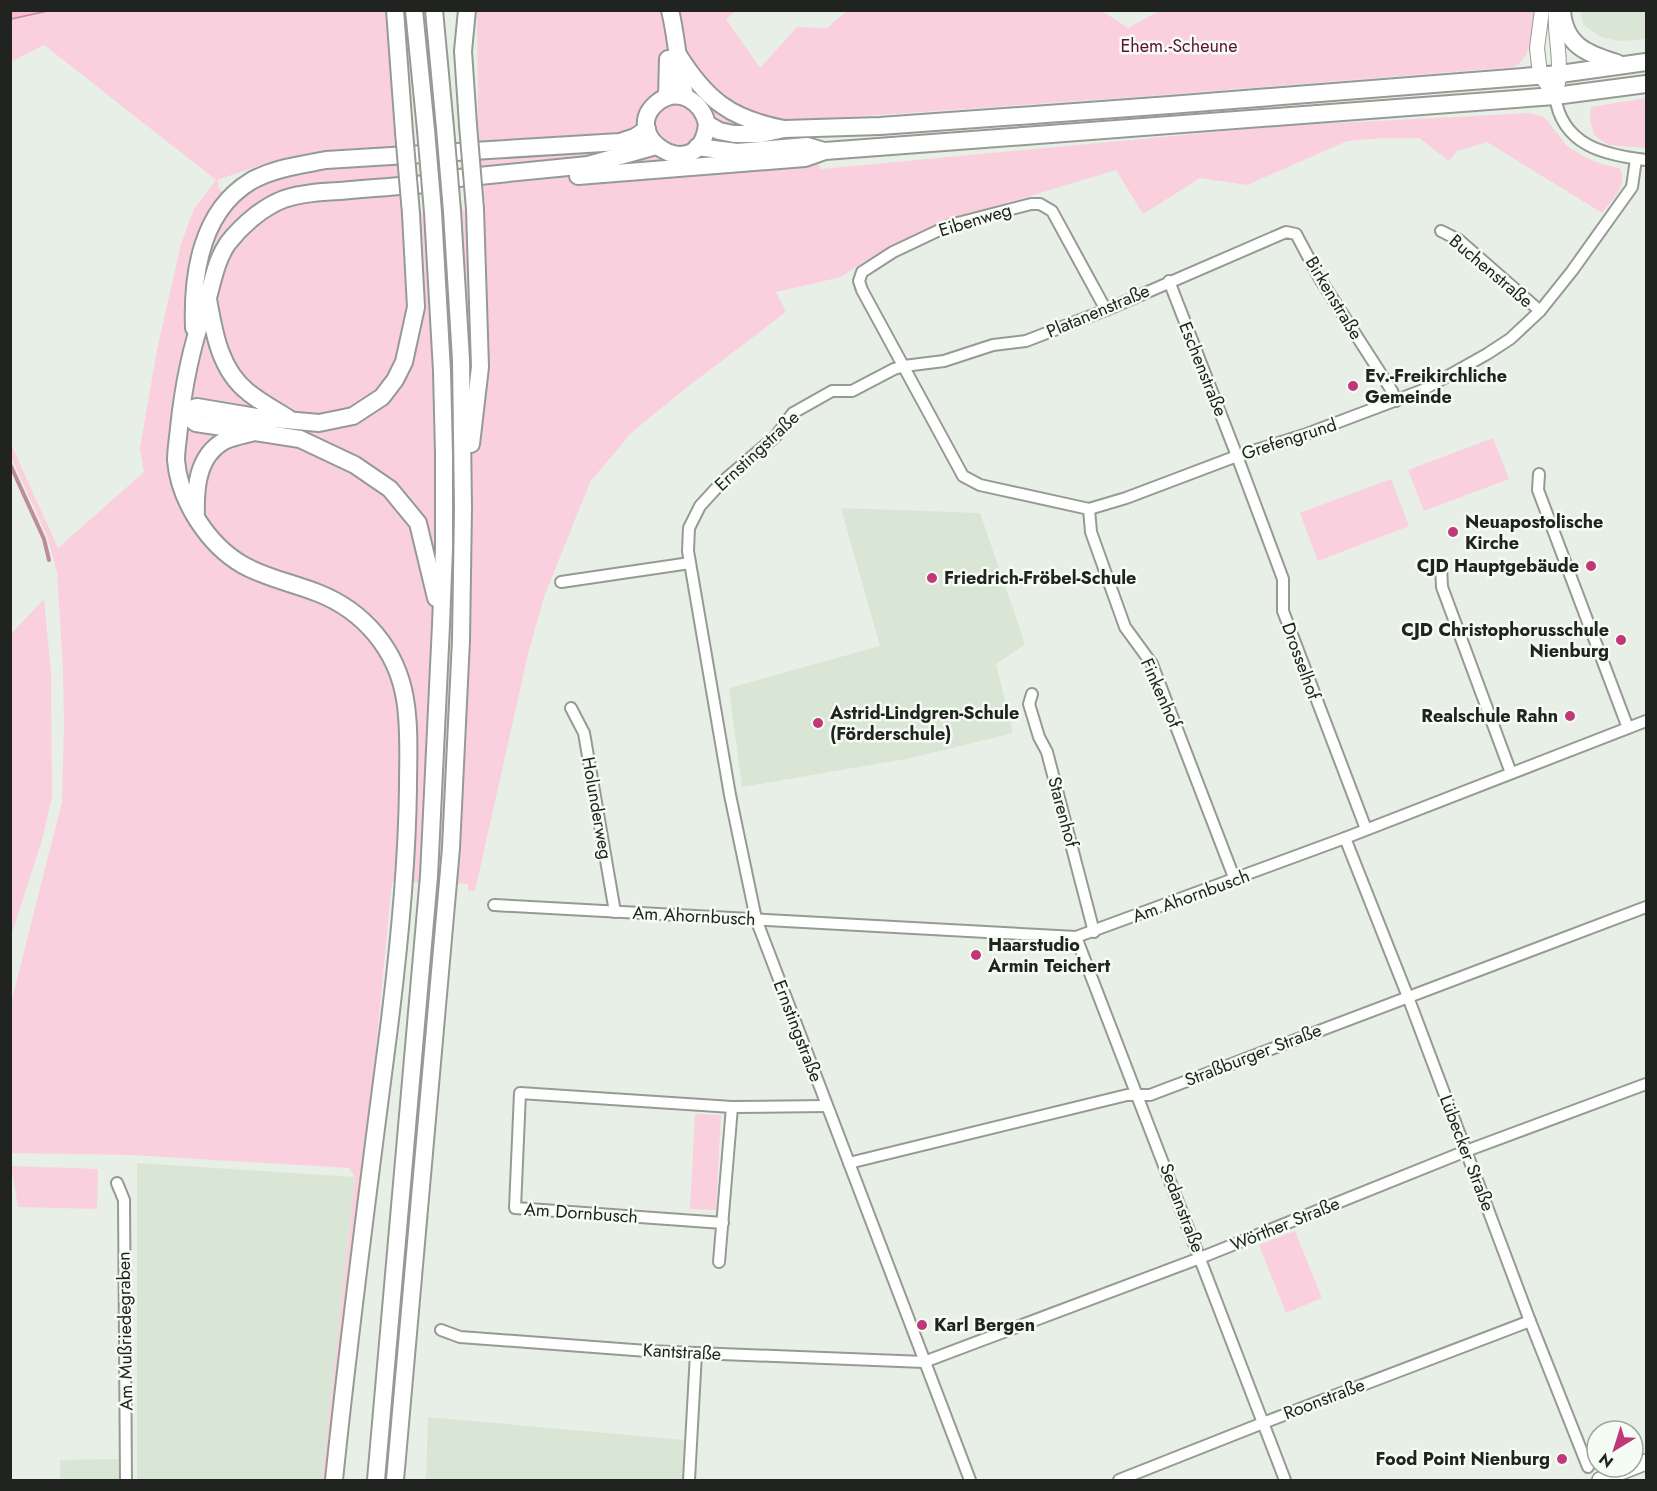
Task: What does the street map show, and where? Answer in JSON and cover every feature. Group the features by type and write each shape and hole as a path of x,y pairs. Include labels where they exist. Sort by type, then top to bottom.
{"main road":[{"path":"181,412 196,407 263,418 319,423 353,416 382,397 395,381 404,362 416,307 411,214 394,10"},
{"path":"376,1480 429,876 444,548 442,371 433,212 414,10"},
{"path":"395,1480 451,848 461,640 463,508 461,360 446,128 434,10"},
{"path":"463,508 480,367 475,209 463,51 467,10"},
{"path":"662,10 667,35 669,74 667,97"},
{"path":"670,10 685,96"},
{"path":"1562,10 1564,27 1570,38 1583,50 1624,65"},
{"path":"677,53 702,89 724,108 743,119 784,129"},
{"path":"707,124 719,131 734,134 761,134 784,129 880,126 1560,74 1647,62"},
{"path":"444,183 459,186 806,158 825,151 1555,96 1647,84"},
{"path":"685,96 700,107 707,124 703,140 697,147 681,155 672,155 656,146 650,138 647,129 650,113 654,106 667,97 685,96"},
{"path":"194,338 193,297 201,251 220,210 236,193 252,181 287,167 326,160 620,142 635,137 647,129"},
{"path":"334,1480 347,1357 396,974 405,879 409,748 405,697 395,662 381,640 360,617 341,603 247,567 231,557 216,544 186,499 176,457 194,338 208,299 214,271 226,246 242,227 257,215 285,199 310,194 444,183 459,178 588,165 656,146"},
{"path":"697,147 737,152 807,146 825,151"},
{"path":"208,299 223,362 247,391 288,419"},
{"path":"181,412 196,423 300,439 355,465 390,489 417,523 430,569 441,625"},
{"path":"196,516 196,486 209,453 224,441 255,431"},
{"path":"1600,1480 1647,1462"}],"street":[{"path":"1542,10 1537,48 1540,74 1555,96 1562,119 1579,140 1607,154 1641,159"},
{"path":"1555,96 1560,74 1555,28 1556,10"},
{"name":"Grefengrund","path":"904,366 963,476 980,485 1089,509 1396,402 1423,390 1487,354 1510,339 1540,311 1572,271 1632,187 1641,159"},
{"name":"Eibenweg","path":"904,366 862,290 860,281 862,272 893,252 950,225 1031,204 1047,206 1106,310"},
{"name":"Buchenstraße","path":"1442,231 1459,240 1540,311"},
{"name":"Platanenstraße","path":"904,366 944,362 993,345 1026,341 1106,310 1286,232"},
{"name":"Birkenstraße","path":"1286,232 1296,234 1320,279 1392,391 1396,402"},
{"name":"Eschenstraße","path":"1169,281 1237,456"},
{"name":"Ernstingstraße","path":"904,366 852,391 832,391 794,413 776,436 722,482 700,506 689,528 690,563 730,795 756,919 969,1478"},
{"name":"Drosselhof","path":"1237,456 1283,579 1283,611 1366,829"},
{"path":"1539,474 1539,490 1628,728"},
{"name":"Finkenhof","path":"1089,509 1091,532 1125,627 1152,664 1235,880"},
{"path":"561,582 690,563"},
{"path":"1441,566 1442,586 1511,773"},
{"name":"Starenhof","path":"1032,694 1029,704 1039,737 1047,752 1094,932"},
{"name":"Holunderweg","path":"571,708 584,732 615,912"},
{"name":"Am Ahornbusch","path":"494,905 1076,937 1235,880 1647,721"},
{"name":"Lübecker Straße","path":"1345,838 1585,1459"},
{"name":"Straßburger Straße","path":"849,1163 1127,1095 1150,1095 1647,907"},
{"name":"Sedanstraße","path":"1076,937 1285,1480"},
{"name":"Wörther Straße","path":"924,1362 1200,1258 1466,1151 1647,1084"},
{"name":"Am Dornbusch","path":"723,1223 515,1208 520,1093 732,1107 827,1106"},
{"path":"719,1262 732,1107"},
{"name":"Am Mußriedegraben","path":"117,1183 124,1200 126,1480"},
{"name":"Roonstraße","path":"1119,1480 1530,1321"},
{"name":"Kantstraße","path":"441,1330 459,1337 696,1353 924,1362"},
{"path":"689,1480 696,1353"},
{"path":"957,1480 969,1478"}],"shaded area":[{"path":"11,10 48,10 48,11 11,19"},
{"path":"1580,11 1646,11 1646,39 1620,41 1601,37 1583,24"},
{"name":"Friedrich-Fröbel-Schule","path":"841,508 980,513 1025,644 996,664 1013,733 911,758 742,787 729,688 880,646"},
{"path":"137,1163 355,1177 322,1480 137,1480"},
{"path":"428,1417 684,1440 682,1480 426,1480"},
{"path":"121,1459 121,1480 60,1480 60,1460"}],"green space":[{"name":"Ehem.-Scheune","path":"48,10 387,11 401,214 485,209 478,124 477,10 735,11 726,19 760,68 797,27 827,28 847,11 1102,11 1128,28 1161,10 1534,11 1528,50 1514,67 791,121 821,169 1281,126 1531,113 1545,118 1567,146 1601,164 1619,168 1622,180 1615,197 1602,213 1487,142 1457,151 1449,161 1419,138 1384,138 1347,141 1247,185 1200,178 1143,214 1116,170 937,224 865,261 841,277 776,292 786,312 631,433 590,482 544,597 528,654 475,891 468,891 468,884 392,882 364,1171 327,1480 322,1480 355,1177 349,1168 132,1155 11,1153 12,999 62,802 64,725 57,572 47,536 11,457 10,442 58,548 144,472 140,448 157,350 181,244 194,209 216,180 44,45 11,62 11,19","holes":["279,159 243,176 224,192 219,189 217,180"]},
{"path":"1646,98 1646,148 1608,145 1594,135 1590,119 1591,107"},
{"path":"1493,438 1509,479 1424,511 1408,470"},
{"path":"1391,479 1409,526 1318,561 1300,513"},
{"path":"44,599 51,673 52,797 42,840 11,936 11,634"},
{"path":"695,1114 721,1115 716,1210 690,1209"},
{"path":"11,1166 98,1169 97,1209 18,1207"},
{"path":"1295,1231 1322,1298 1286,1313 1259,1245"}],"waterway":[{"path":"10,464 44,539 49,560"}],"place":[{"name":"Ev.-Freikirchliche Gemeinde","path":"1353,386"},
{"name":"Neuapostolische Kirche","path":"1453,532"},
{"name":"CJD Hauptgebäude","path":"1591,566"},
{"name":"Friedrich-Fröbel-Schule","path":"932,578"},
{"name":"CJD Christophorusschule Nienburg","path":"1621,640"},
{"name":"Realschule Rahn","path":"1570,716"},
{"name":"Astrid-Lindgren-Schule (Förderschule)","path":"818,723"},
{"name":"Haarstudio Armin Teichert","path":"976,955"},
{"name":"Karl Bergen","path":"922,1325"},
{"name":"Food Point Nienburg","path":"1562,1459"}]}
